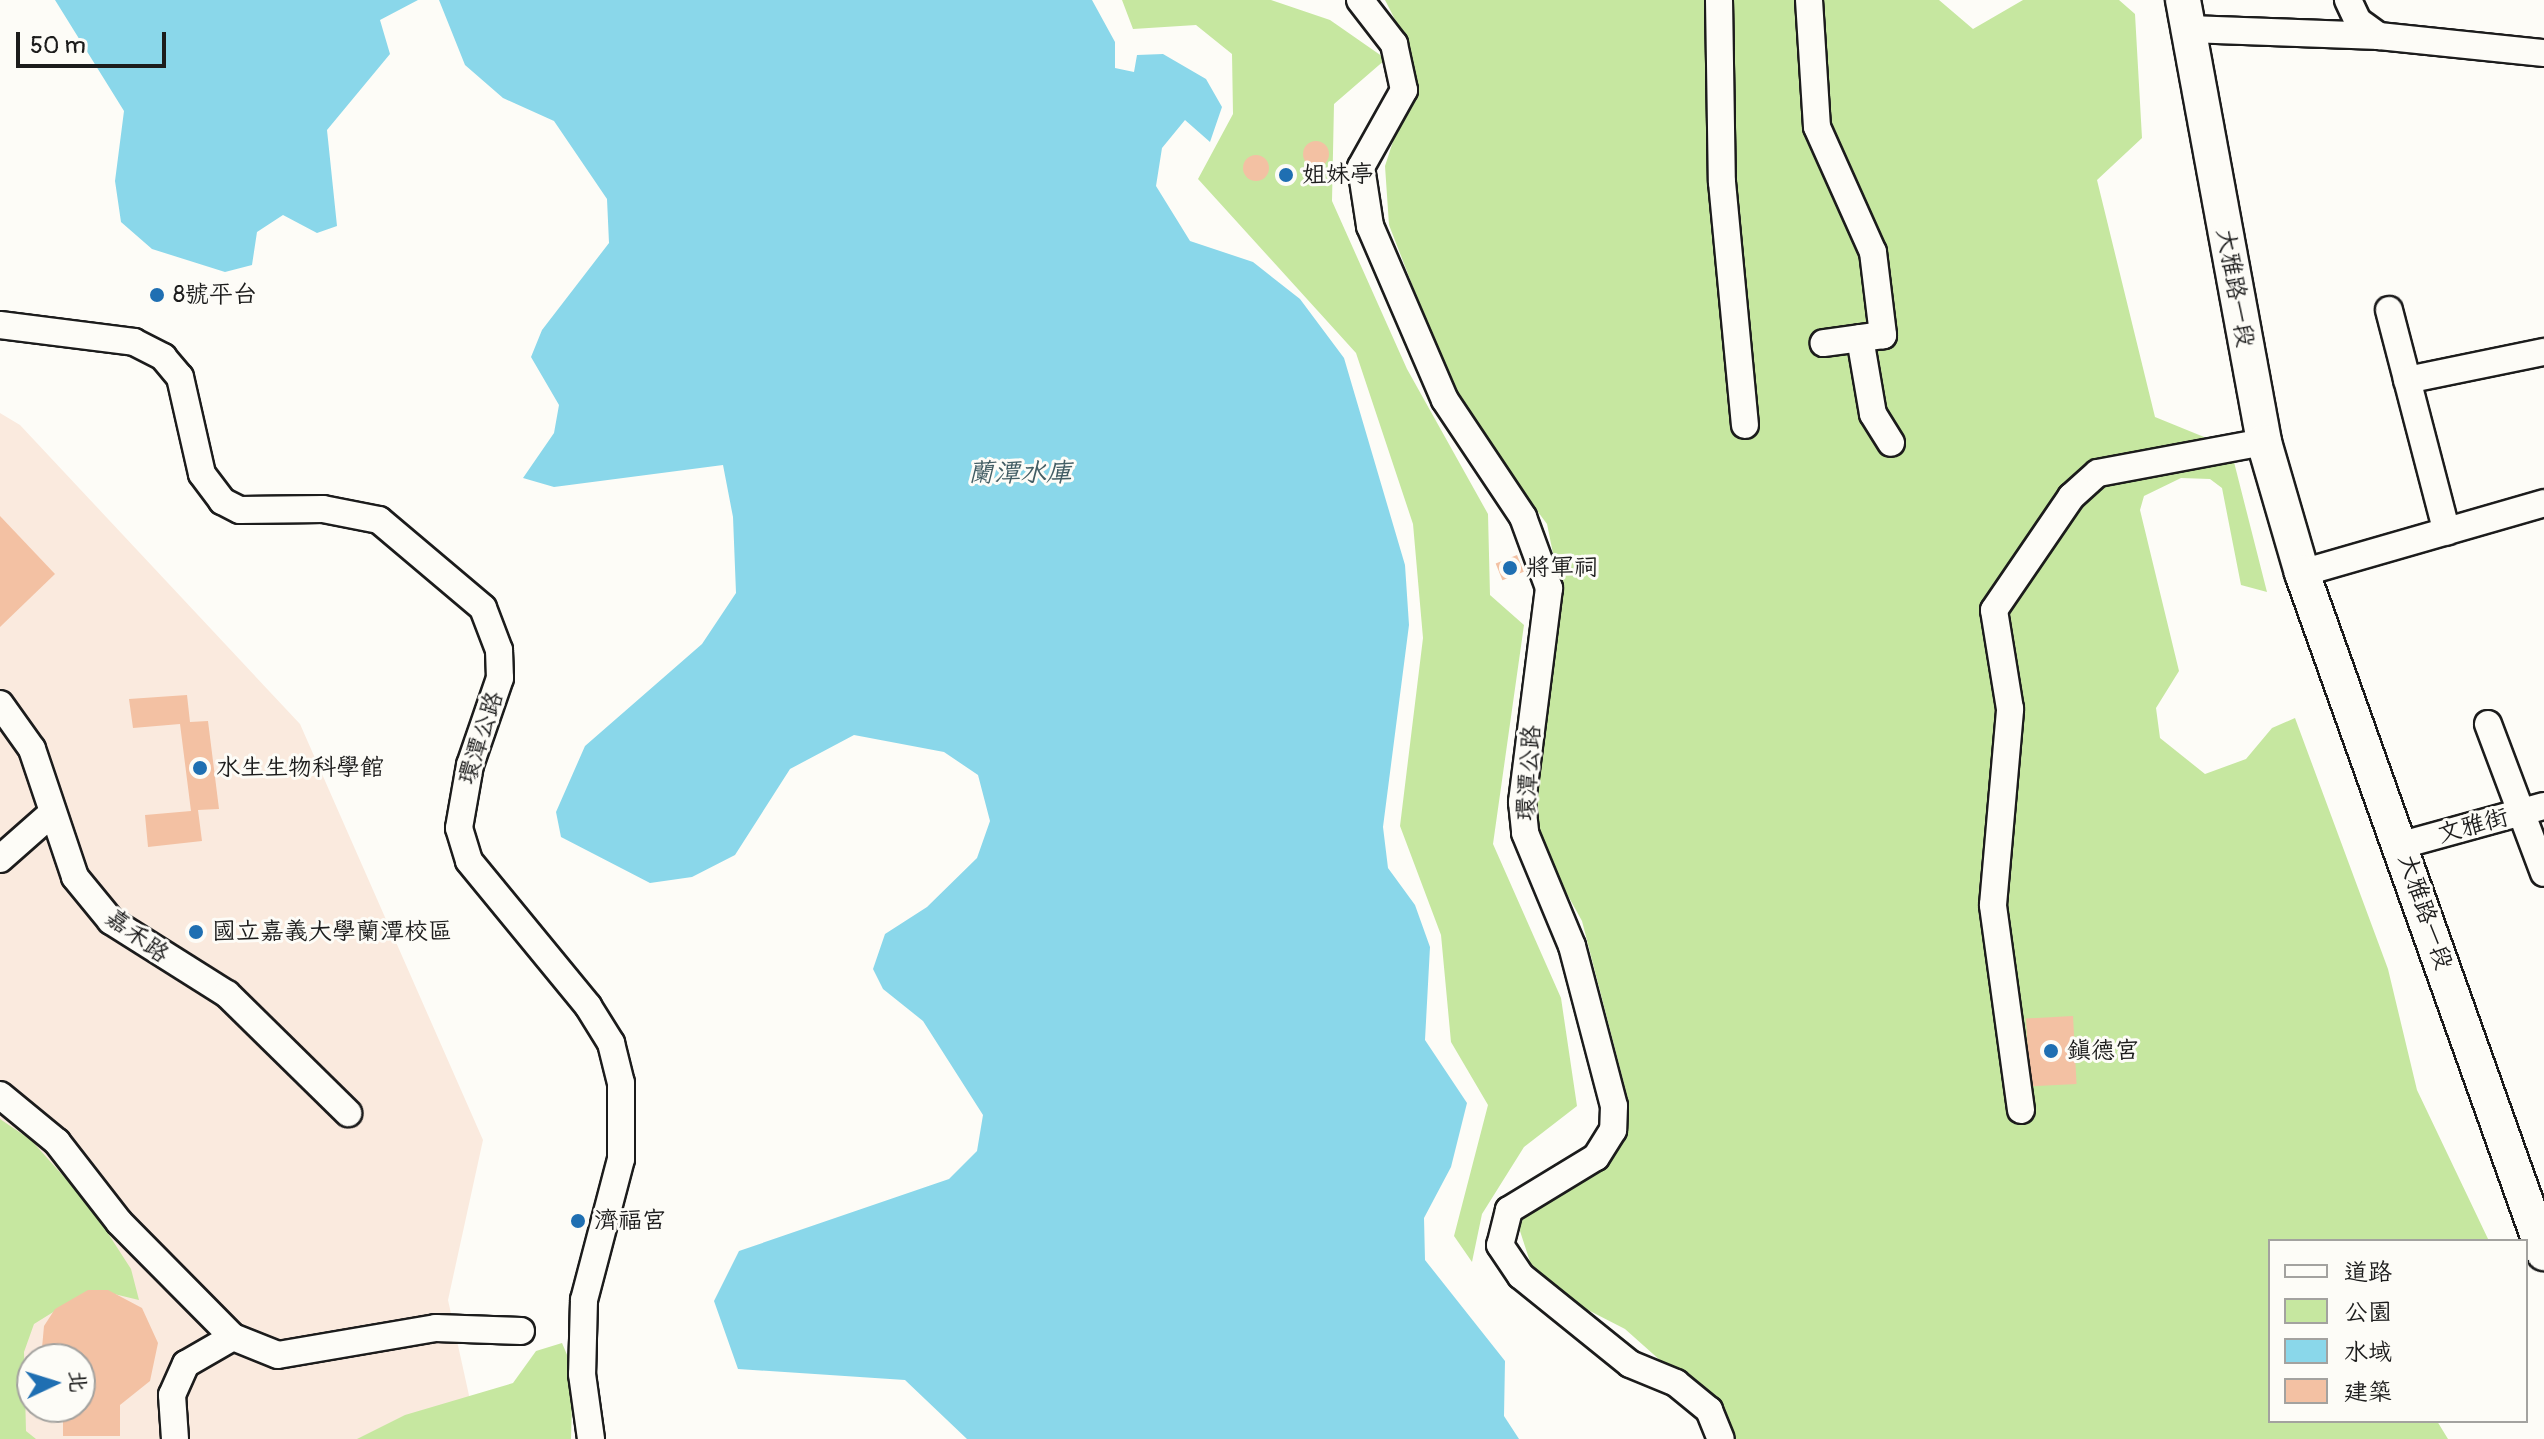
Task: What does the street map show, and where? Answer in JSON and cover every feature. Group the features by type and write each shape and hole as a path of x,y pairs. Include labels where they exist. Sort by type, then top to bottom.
{"main road":[{"name":"大雅路一段","path":"2186,15 2264,442 2302,573 2402,845 2544,1253"}],"street":[{"name":"環潭公路","path":"1360,0 1394,44 1404,90 1361,167 1370,226 1450,410 1523,517 1549,588 1522,802 1525,833 1572,946 1614,1106 1613,1130 1596,1157 1509,1210 1500,1245 1521,1276 1630,1364 1676,1383 1709,1410 1721,1439"},
{"path":"1719,0 1722,182 1745,425"},
{"path":"1809,0 1817,127 1873,252 1883,335 1824,343"},
{"path":"2348,0 2358,21 2379,36"},
{"path":"2186,15 2544,53"},
{"path":"2389,310 2447,532"},
{"name":"環潭公路","path":"0,325 134,342 163,357 180,377 202,474 222,501 240,510 323,509 379,520 407,536 483,608 499,650 500,678 470,765 459,828 469,861 588,1006 611,1043 621,1083 621,1159 584,1300 582,1374 591,1439"},
{"path":"1860,338 1873,414 1891,443"},
{"path":"2407,380 2544,352"},
{"path":"2021,1110 1993,905 2010,709 1994,610 2071,497 2098,473 2264,442"},
{"path":"2302,573 2544,503"},
{"name":"嘉禾路","path":"0,704 32,749 51,814 75,877 111,921 227,994 348,1113"},
{"path":"2488,724 2534,809 2544,873"},
{"name":"文雅街","path":"2402,845 2534,809"},
{"path":"0,859 51,814"},
{"path":"0,1095 57,1142 119,1222 233,1337 278,1355 436,1328 521,1331"},
{"path":"175,1439 172,1395 186,1364 233,1337"}],"shaded area":[{"name":"國立嘉義大學蘭潭校區","path":"0,413 20,425 300,724 483,1140 448,1300 474,1418 452,1439 0,1439"}],"green space":[{"path":"1122,0 1271,0 1330,20 1386,59 1334,104 1332,201 1407,369 1488,514 1490,595 1524,625 1493,844 1561,998 1577,1106 1524,1147 1482,1214 1472,1262 1454,1236 1488,1105 1451,1042 1441,935 1400,826 1423,638 1413,524 1356,353 1198,179 1233,114 1232,54 1196,25 1133,29"},
{"path":"1385,0 1939,0 1973,29 2023,0 2119,0 2135,14 2142,138 2097,180 2155,417 2209,439 2234,462 2267,592 2241,585 2222,488 2210,479 2181,478 2144,496 2140,510 2179,671 2156,708 2160,738 2205,774 2246,759 2272,728 2295,718 2388,969 2417,1090 2488,1239 2268,1239 2268,1423 2438,1423 2448,1439 1707,1439 1704,1418 1671,1370 1625,1329 1549,1290 1532,1268 1520,1231 1522,1204 1626,1113 1624,1084 1582,921 1531,829 1558,578 1547,524 1460,408 1389,225 1385,166 1412,83 1407,43"},
{"path":"0,1119 31,1140 91,1207 131,1269 139,1300 114,1294 71,1301 34,1324 27,1343 16,1343 16,1423 26,1423 26,1431 36,1439 0,1439"},
{"path":"562,1343 573,1369 571,1439 357,1439 405,1415 513,1383 536,1351"}],"water":[{"path":"55,0 418,0 380,20 390,54 327,130 337,226 317,233 283,215 257,232 252,265 225,272 152,249 121,222 115,181 124,111"},
{"name":"蘭潭水庫","path":"439,0 1092,0 1115,42 1115,68 1134,72 1137,55 1163,54 1206,79 1222,107 1210,142 1185,120 1162,148 1156,186 1190,241 1253,262 1300,299 1344,358 1405,565 1409,625 1383,827 1388,868 1415,905 1430,947 1425,1040 1467,1103 1451,1167 1424,1218 1425,1260 1505,1361 1504,1416 1519,1439 967,1439 905,1380 738,1369 714,1301 739,1251 949,1179 977,1151 983,1115 923,1021 883,989 873,969 885,934 927,907 977,858 990,821 978,775 944,752 854,735 790,769 735,855 692,877 650,883 561,837 556,812 585,746 702,644 736,593 733,517 723,465 554,487 523,478 554,433 559,405 531,357 542,330 609,243 607,199 554,121 503,98 465,65"}],"building":[{"path":"1316,141 1325,145 1329,154 1325,163 1316,167 1307,163 1303,154 1307,145"},
{"path":"1256,155 1265,159 1269,168 1265,177 1256,181 1247,177 1243,168 1247,159"},
{"path":"0,516 55,574 0,627"},
{"name":"將軍祠","path":"1517,555 1524,572 1502,580 1496,564"},
{"name":"水生生物科學館","path":"187,695 190,722 208,721 219,809 198,810 202,841 148,847 145,815 191,811 180,724 133,728 129,699"},
{"name":"鎮德宮","path":"2073,1016 2077,1084 2030,1086 2026,1018"},
{"path":"88,1290 108,1290 142,1308 158,1343 150,1381 120,1405 120,1436 63,1436 63,1423 96,1423 96,1343 42,1343 44,1326 55,1309"}],"place":[{"name":"姐妹亭","path":"1286,175"},
{"name":"8號平台","path":"157,295"},
{"name":"將軍祠","path":"1510,568"},
{"name":"水生生物科學館","path":"200,768"},
{"name":"國立嘉義大學蘭潭校區","path":"196,932"},
{"name":"鎮德宮","path":"2051,1051"},
{"name":"濟福宮","path":"578,1221"}]}
